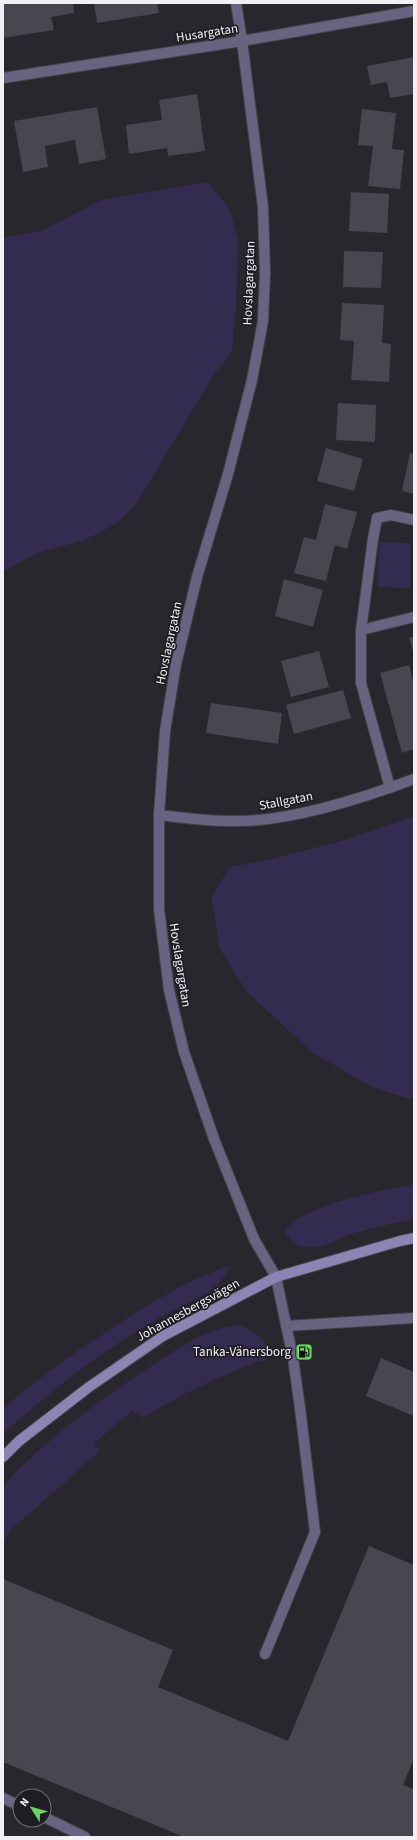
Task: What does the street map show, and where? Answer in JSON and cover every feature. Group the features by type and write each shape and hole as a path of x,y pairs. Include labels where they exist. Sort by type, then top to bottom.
{"street":[{"name":"Hovslagargatan","path":"236,3 263,207 265,273 263,321 252,380 228,474 197,577 176,664 165,731 159,815 159,909 169,990 184,1052 214,1139 254,1239 276,1277 300,1408 315,1532 265,1654"},
{"name":"Husargatan","path":"3,78 242,41 414,11"},
{"path":"390,788 361,683 361,630 377,518 391,515 414,520"},
{"path":"361,630 414,617"},
{"name":"Stallgatan","path":"159,815 203,820 239,821 284,817 390,788 414,779"},
{"name":"Johannesbergsvägen","path":"3,1457 19,1441 82,1392 163,1336 276,1277 400,1240 414,1238"},
{"path":"286,1326 414,1318"},
{"path":"52,1821 85,1837"}],"shaded area":[{"path":"208,182 229,208 238,239 236,305 232,352 215,373 137,503 117,523 87,539 35,554 3,572 3,238 41,231 101,200"},
{"path":"379,542 410,543 410,588 378,587"},
{"path":"414,816 414,1099 410,1099 374,1088 314,1054 247,992 220,949 211,897 230,867 271,859 342,841"},
{"path":"414,1184 414,1219 351,1234 328,1244 311,1248 295,1244 284,1230 296,1220 327,1205"},
{"path":"230,1265 216,1286 202,1296 154,1321 86,1365 3,1434 3,1409 50,1371 131,1315 196,1279"},
{"path":"238,1325 256,1334 265,1343 267,1355 265,1362 259,1361 214,1380 171,1401 143,1418 132,1411 94,1443 100,1451 12,1529 3,1542 3,1486 37,1452 92,1407 171,1353 193,1340 215,1330"}],"building":[{"path":"3,3 73,3 74,13 51,17 54,30 3,38"},
{"path":"94,3 157,3 159,13 97,23"},
{"path":"414,57 414,94 390,98 387,82 371,85 367,66"},
{"path":"197,94 205,151 168,156 167,148 129,154 126,125 162,120 159,100"},
{"path":"97,107 106,159 79,164 75,140 45,146 48,167 23,172 14,121"},
{"path":"362,109 396,113 392,149 404,150 400,189 368,186 373,146 358,145"},
{"path":"351,192 389,194 387,233 349,231"},
{"path":"344,251 383,252 381,288 343,287"},
{"path":"342,303 384,305 382,343 391,344 389,382 351,380 354,341 340,340"},
{"path":"338,403 376,405 375,442 336,440"},
{"path":"326,448 363,459 354,491 317,481"},
{"path":"410,453 414,454 414,494 402,491"},
{"path":"325,504 357,512 347,549 335,545 326,581 294,573 304,537 316,540"},
{"path":"284,579 323,590 313,627 275,616"},
{"path":"414,636 414,654 409,638"},
{"path":"319,651 329,687 291,697 281,661"},
{"path":"409,665 414,685 414,749 402,753 380,673"},
{"path":"343,690 351,718 294,734 286,705"},
{"path":"211,703 282,713 278,744 206,733"},
{"path":"381,1358 414,1372 414,1416 366,1396"},
{"path":"369,1546 414,1565 414,1758 403,1785 414,1789 414,1837 184,1837 3,1762 3,1579 173,1650 158,1687 288,1741"}],"place":[{"name":"Tanka-Vänersborg","path":"304,1352"}]}
